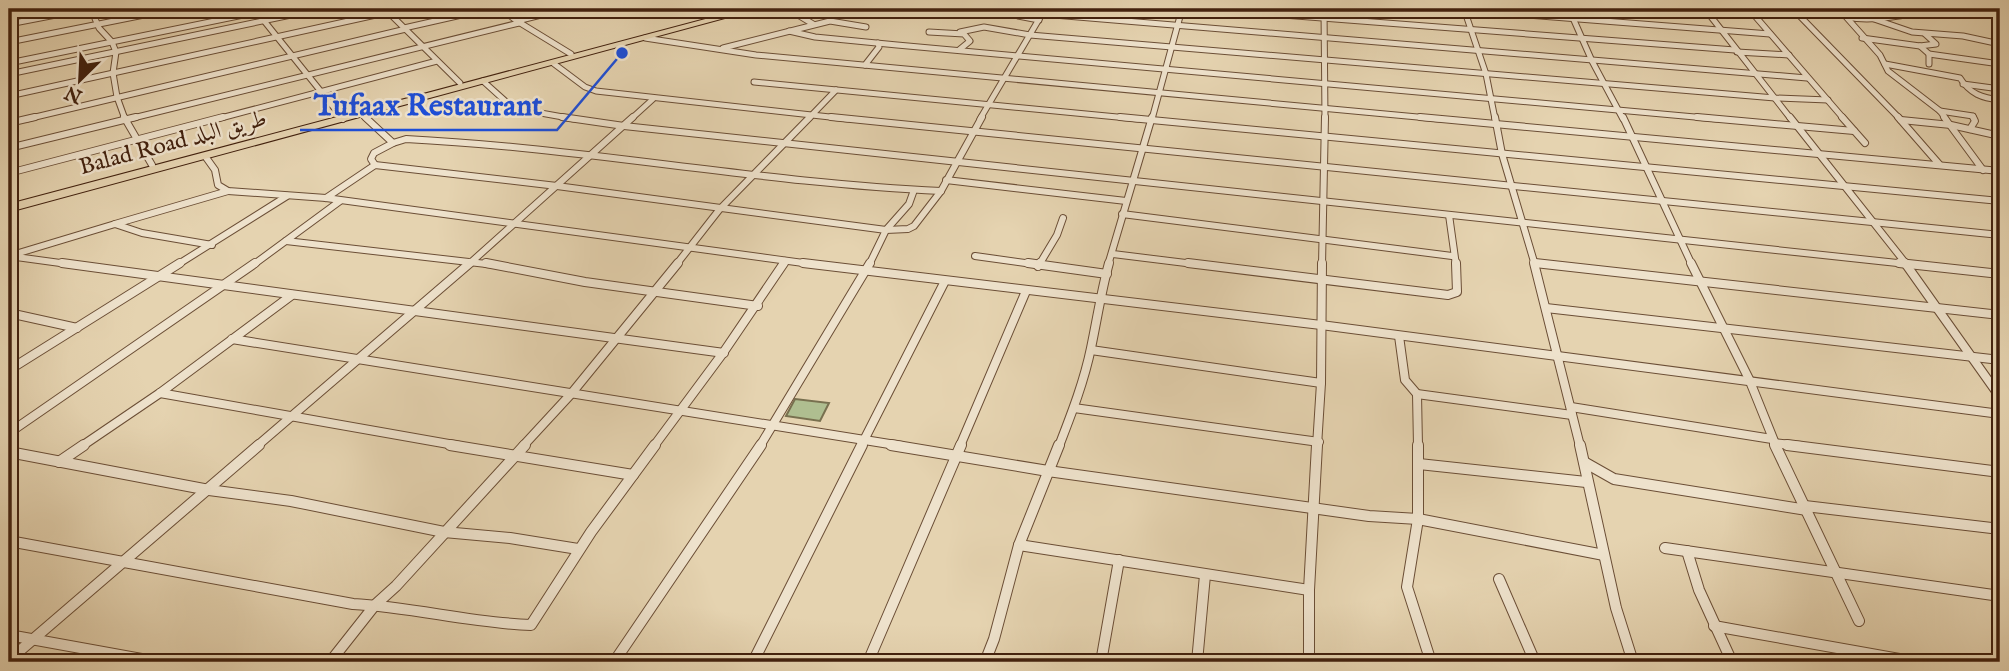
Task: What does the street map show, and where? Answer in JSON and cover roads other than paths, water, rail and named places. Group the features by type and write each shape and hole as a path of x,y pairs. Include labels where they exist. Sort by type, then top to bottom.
{"highway":[{"name":"Balad Road طريق البلد","path":"9,206 205,156 460,83 740,9"},
{"name":"Balad Road طريق البلد","path":"9,206 152,165 362,114 753,9"}],"street":[{"path":"9,24 89,9 98,26 112,42 116,52 113,74 117,97 126,121 152,165"},
{"path":"98,26 174,9"},
{"path":"9,41 201,9"},
{"path":"9,64 256,10 273,9"},
{"path":"9,74 320,9"},
{"path":"9,96 278,38 386,10 403,9"},
{"path":"9,123 488,9"},
{"path":"501,9 571,54"},
{"path":"9,148 126,121 565,9"},
{"path":"788,9 813,24"},
{"path":"1011,9 1021,17 1042,14 1807,78"},
{"path":"985,662 994,639 1019,545 1074,408 1091,351 1099,299 1114,254 1122,214 1135,180 1182,9"},
{"path":"1205,9 1324,13 1469,29 1789,55"},
{"path":"1451,9 1770,34"},
{"path":"1464,9 1486,74 1502,154 1524,221 1572,411 1604,555 1633,662"},
{"path":"1569,9 1749,379 1773,441 1859,621"},
{"path":"1688,9 1753,14"},
{"path":"1705,9 1818,155 1875,223 2000,397"},
{"path":"1749,9 1865,143"},
{"path":"1793,9 1901,120 1939,164"},
{"path":"1839,9 1888,71 1940,111 1983,170"},
{"path":"1847,17 1862,21 1923,10 1954,9 1999,15"},
{"path":"1991,9 1999,15"},
{"path":"256,10 341,117"},
{"path":"386,10 460,83"},
{"path":"1308,662 1309,590 1321,383 1321,279 1325,200 1322,38 1324,13"},
{"path":"326,198 375,165 557,186 719,210 886,230 908,229 914,226 941,191 955,162 1042,14"},
{"path":"1874,19 1925,34 1952,35 2000,44 1999,52"},
{"path":"721,49 830,21 866,27"},
{"path":"929,32 960,32 971,27 1030,35 1486,74 1828,100"},
{"path":"789,31 815,37 878,44 1854,131"},
{"path":"959,50 970,41 960,32"},
{"path":"1863,38 1920,46 1936,44 1925,34"},
{"path":"645,38 721,49 1003,79 1939,164 2000,172"},
{"path":"865,65 879,47 878,44"},
{"path":"1920,46 1929,54 2000,64"},
{"path":"1929,54 1929,64"},
{"path":"9,173 437,61"},
{"path":"553,62 585,87 653,99 2000,235"},
{"path":"1885,64 1960,78 1978,97 2000,100"},
{"path":"483,81 513,108 521,111 624,125 2000,274"},
{"path":"754,82 2000,201"},
{"path":"1963,84 2000,89"},
{"path":"330,662 375,605 396,586 571,394 719,210 836,90"},
{"path":"9,660 119,562 209,490 515,224 653,99"},
{"path":"1940,111 1973,116 1975,121 1970,128"},
{"path":"362,114 393,143"},
{"path":"1901,120 1970,128 2000,136"},
{"path":"375,165 371,159 374,153 406,139 501,144 877,188 941,191"},
{"path":"205,156 215,170 218,185 228,191"},
{"path":"946,180 1126,201"},
{"path":"614,662 774,425 866,271 886,230 909,204 914,190"},
{"path":"9,256 228,191 326,198 785,261 1321,325 2000,414"},
{"path":"9,370 212,245 286,196"},
{"path":"9,433 223,287 340,201"},
{"path":"1122,214 1452,256"},
{"path":"1114,254 1448,295 1457,292 1460,286 1452,256 1454,242 1449,215"},
{"path":"1038,266 1057,235 1063,218"},
{"path":"115,224 142,233 212,245"},
{"path":"286,241 485,263 585,282 758,306"},
{"path":"9,256 724,353"},
{"path":"975,256 1107,274"},
{"path":"9,541 353,604 531,625 578,549 758,306 785,261"},
{"path":"1534,263 2000,315"},
{"path":"753,662 766,632 821,531 920,324 945,281"},
{"path":"868,662 1026,291"},
{"path":"59,462 160,393 292,295"},
{"path":"1546,308 2000,360"},
{"path":"9,313 77,328"},
{"path":"1399,336 1405,380 1417,394 1418,519 1407,587 1431,662"},
{"path":"232,339 1048,471 1315,509 1418,519 1604,555"},
{"path":"1091,351 1321,383"},
{"path":"160,393 633,475"},
{"path":"1417,394 1572,411 2000,472"},
{"path":"1074,408 1319,442"},
{"path":"9,452 209,490 291,501 444,532 510,538 578,549"},
{"path":"1584,462 1614,479 1806,508 2000,529"},
{"path":"1419,464 1586,482"},
{"path":"1019,545 1309,590"},
{"path":"1665,548 2000,596"},
{"path":"1687,551 1714,626 1732,662"},
{"path":"1101,662 1119,561"},
{"path":"1197,662 1205,575"},
{"path":"1499,579 1535,662"},
{"path":"1714,626 1916,662"},
{"path":"9,635 158,662"}],"place":[{"name":"Tufaax Restaurant","path":"622,53"}]}
